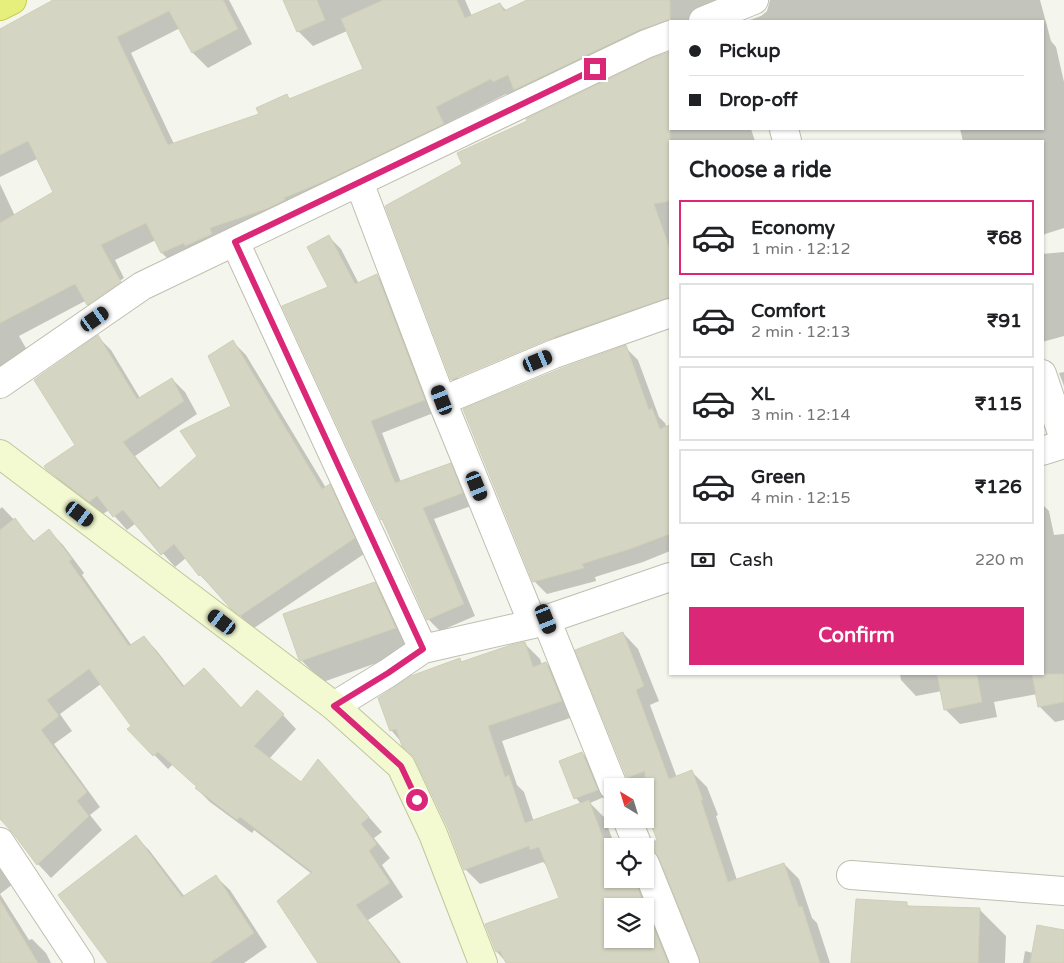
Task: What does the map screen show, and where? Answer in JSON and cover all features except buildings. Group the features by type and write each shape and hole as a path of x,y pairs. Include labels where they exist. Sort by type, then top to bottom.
{"highway":[{"path":"0,6 12,0"}],"street":[{"path":"706,20 752,6"},
{"path":"0,384 142,286 669,35"},
{"path":"359,182 442,400 609,778"},
{"path":"235,242 423,649"},
{"path":"442,400 554,354 669,316"},
{"path":"1044,380 1064,439"},
{"path":"1044,450 1064,444"},
{"path":"0,454 334,706 401,766 434,834 483,963"},
{"path":"334,706 423,649 540,622 669,577"},
{"path":"0,842 80,963"},
{"path":"851,875 1064,891"},
{"path":"654,886 685,963"}],"route":[{"path":"417,800 401,766 334,706 423,649 235,242 595,69"}]}
